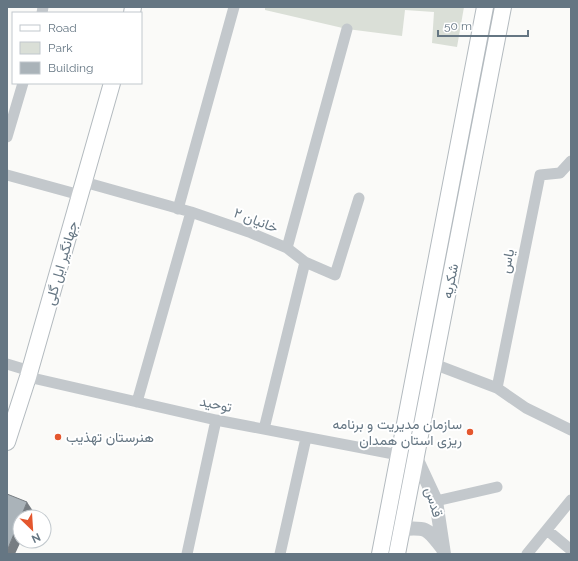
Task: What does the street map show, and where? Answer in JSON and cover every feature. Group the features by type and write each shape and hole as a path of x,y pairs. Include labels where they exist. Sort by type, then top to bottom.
{"main road":[{"name":"شکریه","path":"380,554 485,7"},
{"name":"شکریه","path":"397,554 503,7"},
{"name":"جهانگیر ایل گلی","path":"7,442 29,374 112,84"}],"street":[{"path":"178,208 234,7"},
{"path":"286,248 347,29"},
{"path":"7,137 23,84"},
{"name":"یاس","path":"497,388 540,175 560,173 571,161"},
{"name":"خانیان ۲","path":"7,175 178,208 249,232 286,248 305,262 336,275 359,198"},
{"path":"137,402 191,212"},
{"path":"264,429 305,262"},
{"name":"توحید","path":"7,364 29,374 137,402 216,420 399,455"},
{"path":"434,364 497,388 526,408 571,430"},
{"path":"187,554 216,420"},
{"path":"280,554 306,438"},
{"name":"قدس","path":"416,458 436,501 444,552"},
{"path":"436,501 497,487"},
{"path":"527,554 571,500"},
{"name":"قدس","path":"402,529 419,528 428,531 444,552"},
{"path":"547,530 571,550"}],"green space":[{"path":"265,7 464,7 457,47 432,43 434,12 405,10 402,36 347,29 265,10"}],"building":[{"path":"7,494 27,502 24,509 12,509 12,539 7,551"}],"place":[{"name":"سازمان مدیریت و برنامه ریزی استان همدان","path":"470,432"},
{"name":"هنرستان تهذیب","path":"58,437"}]}
